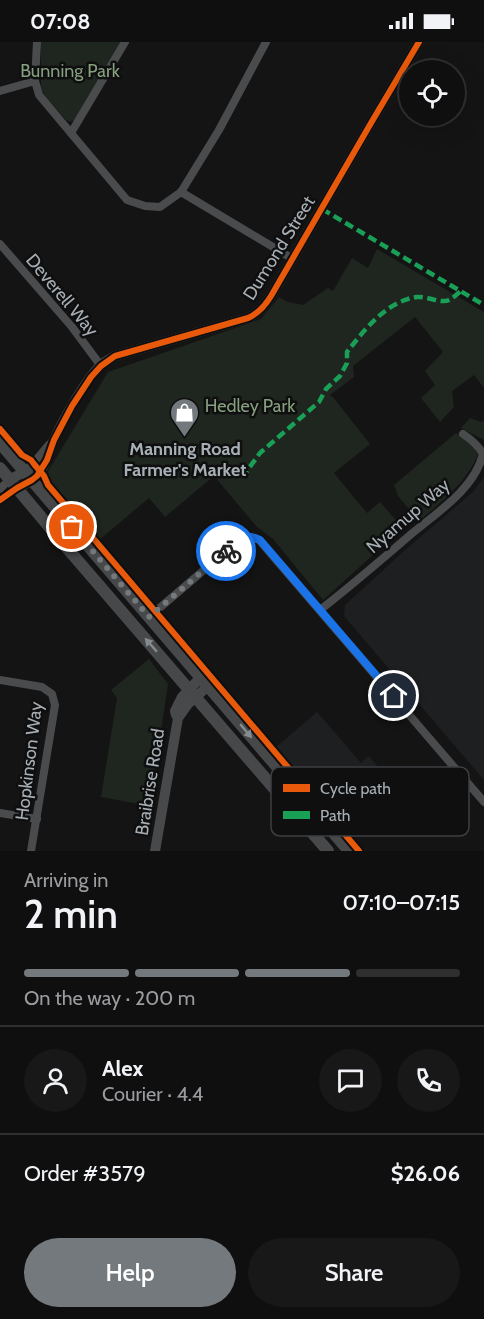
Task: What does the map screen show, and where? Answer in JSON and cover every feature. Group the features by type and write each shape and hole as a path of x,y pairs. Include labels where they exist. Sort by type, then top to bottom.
{"main road":[{"path":"0,443 277,767"},
{"path":"0,468 271,785"},
{"path":"315,836 328,851"},
{"path":"336,836 349,851"}],"street":[{"path":"37,42 35,81 39,95 128,200 145,206 160,207 181,192 219,130 266,42"},
{"path":"72,133 125,42"},
{"name":"Dumond Street","path":"29,476 40,471 72,406 91,377 110,359 123,353 253,316 266,303 419,42"},
{"path":"0,91 35,81"},
{"path":"181,192 293,259"},
{"name":"Deverell Way","path":"0,244 72,327 101,366"},
{"name":"Nyamup Way","path":"320,610 451,501 469,482 483,454 480,447 464,434"},
{"path":"0,489 29,476"},
{"path":"0,500 13,484"},
{"path":"149,617 239,540 247,537 257,539 454,767"},
{"name":"Hopkinson Way","path":"0,680 42,687 52,693 55,705 31,851"},
{"name":"Braibrise Road","path":"155,851 178,718 193,694 205,682"},
{"path":"469,784 484,802"},
{"path":"0,813 37,819"}],"shaded area":[{"path":"484,477 484,780 344,616 345,605 474,491"},
{"path":"317,712 361,763 369,756 378,767 291,767 275,748"}],"green space":[{"name":"Bunning Park","path":"41,42 121,42 73,121 66,120 41,88"},
{"name":"Hedley Park","path":"377,249 484,312 484,388 474,375 452,391 454,407 440,422 421,398 435,385 425,371 443,352 415,317 353,366 354,377 330,395 370,444 334,473 367,513 380,502 403,528 323,600 273,539 257,527 214,476 165,517 149,498 98,541 50,483 47,473 108,372 261,319 279,297 288,302 303,305 328,288 333,291 352,258 368,268"},
{"path":"470,418 481,422 484,420 484,440 461,428"},
{"path":"456,433 474,447 478,455 460,483 419,521 398,496 394,485"},
{"path":"149,659 168,684 150,806 101,797 117,698 111,690"}],"marked path":[{"path":"322,209 484,305"},
{"path":"227,474 244,475 260,453 319,402 326,389 340,376 347,363 347,352 386,310 417,297 446,301 461,291"}],"cycle path":[{"path":"0,500 37,476 72,406 101,366 115,356 248,318 264,306 419,42"},
{"path":"0,429 22,455 31,460 48,485 288,767"},
{"path":"346,836 359,851"}],"way so far":[{"path":"72,527 149,617 226,551"}],"place":[{"name":"Manning Road Farmer's Market","path":"185,438"}],"route":[{"path":"226,551 243,537 260,540 394,696"}]}
